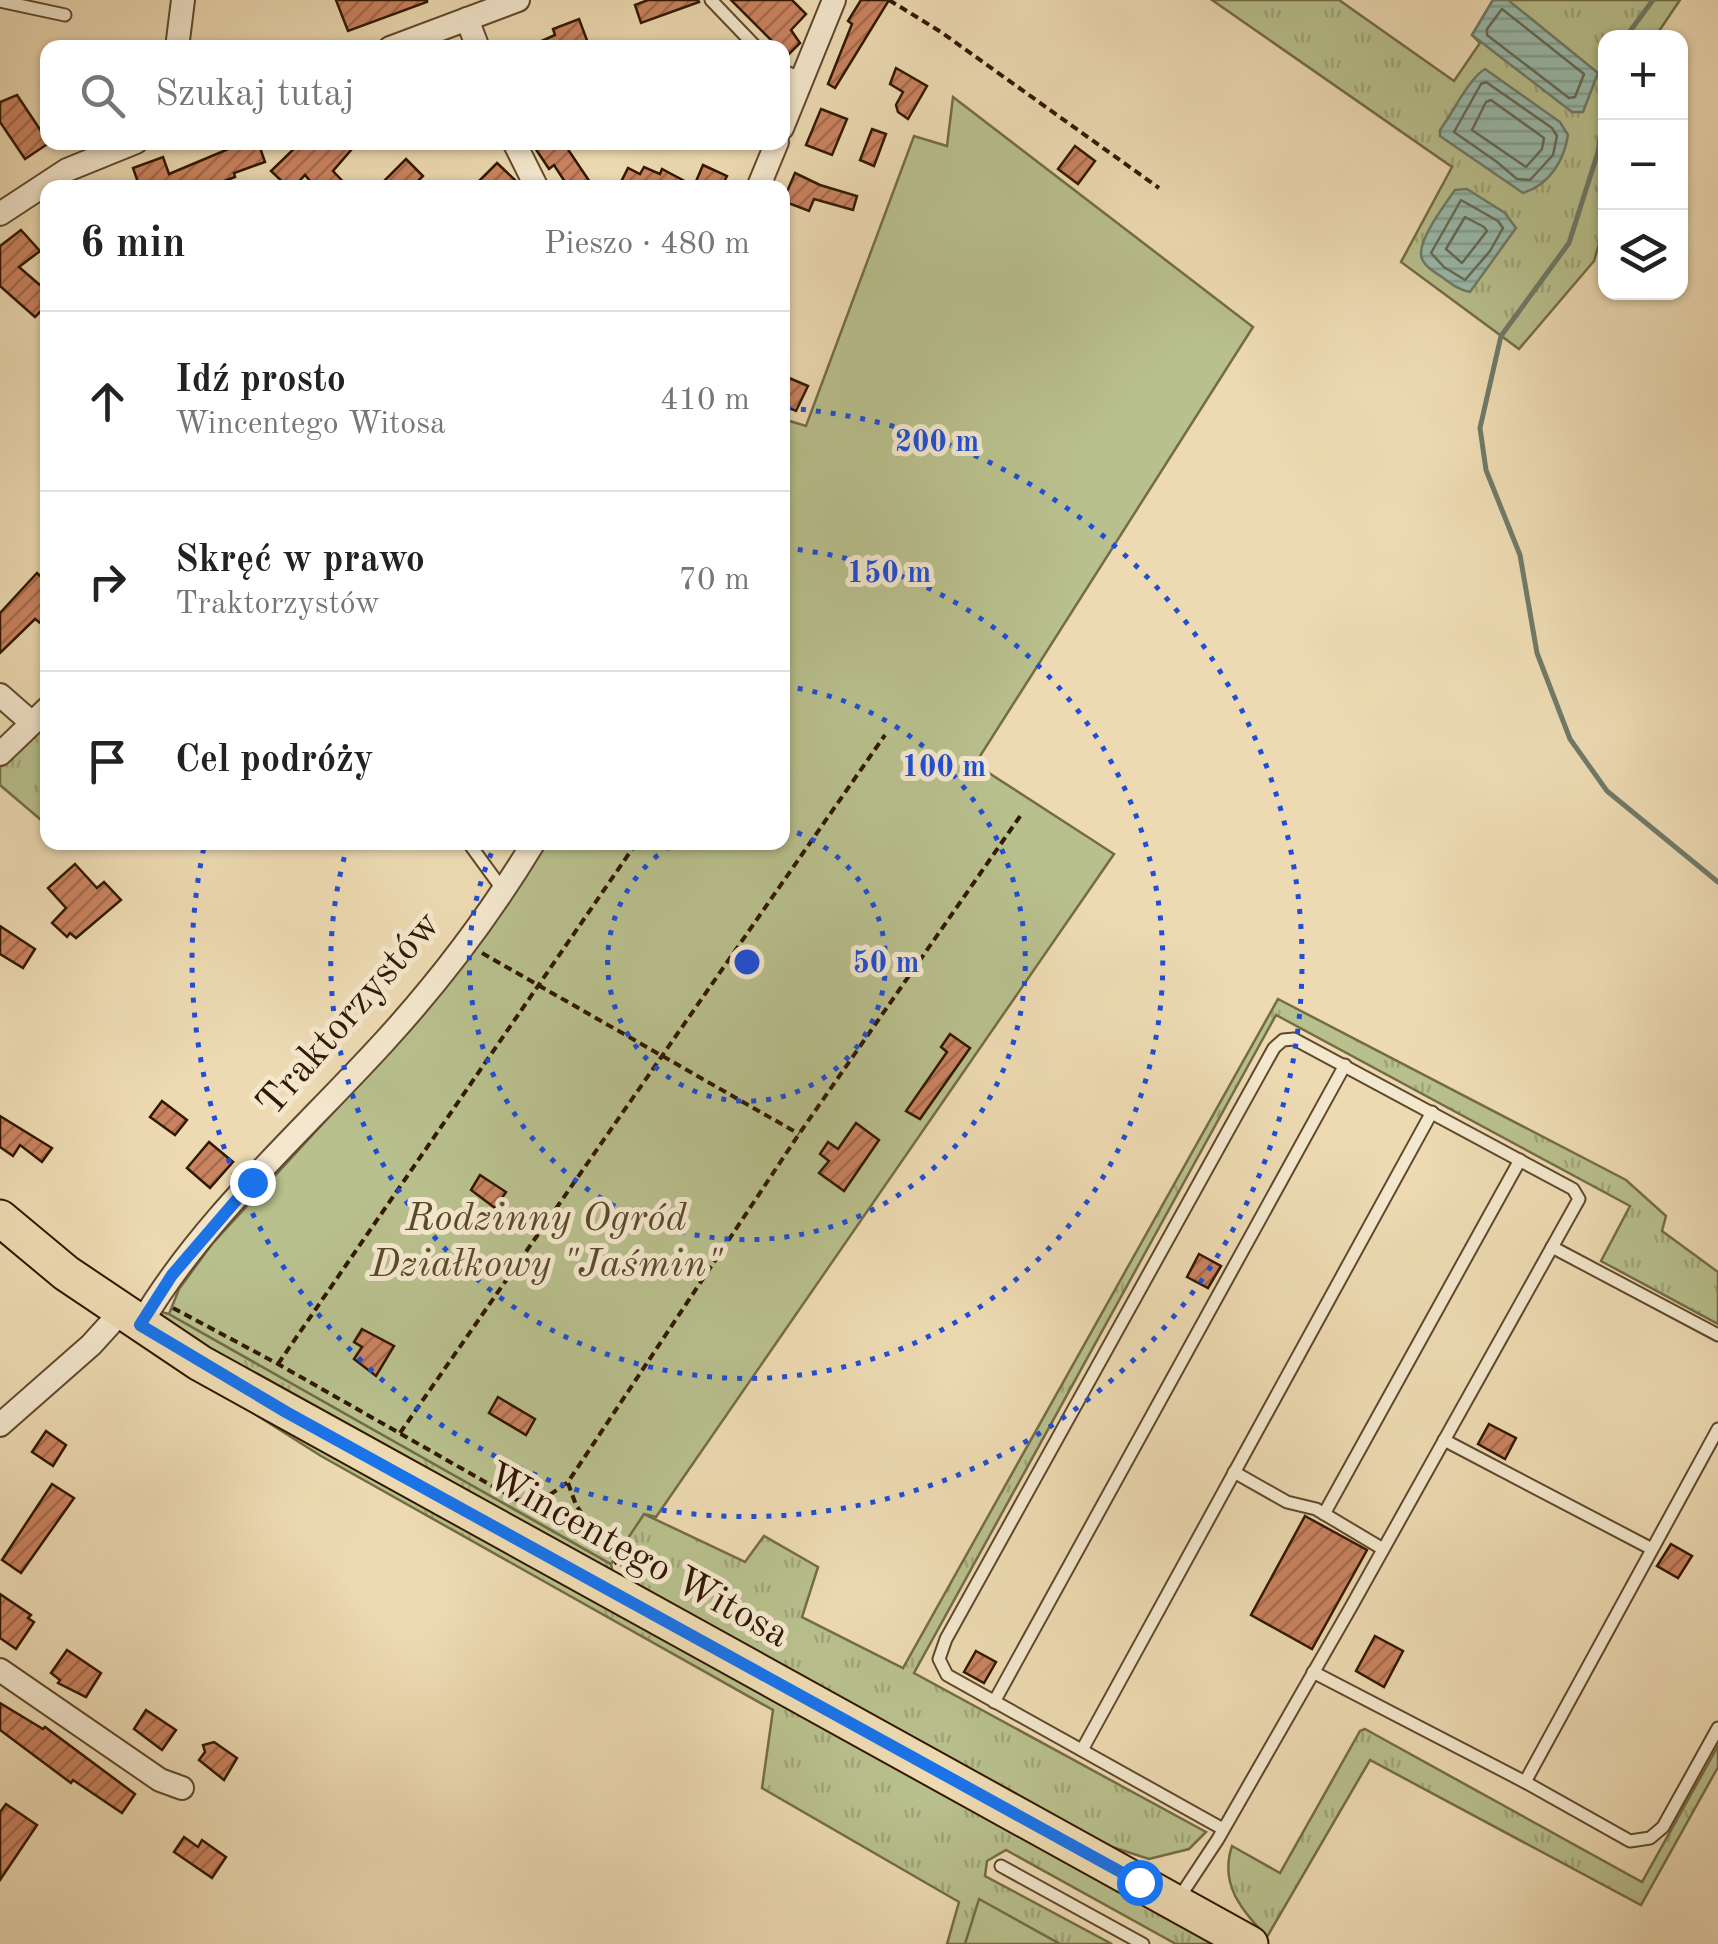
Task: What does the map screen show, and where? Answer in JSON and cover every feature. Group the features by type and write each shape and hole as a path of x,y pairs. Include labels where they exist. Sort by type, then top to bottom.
{"main road":[{"name":"Wincentego Witosa","path":"0,1218 66,1273 139,1312 286,1412 1250,1944"}],"street":[{"path":"178,40 183,0"},
{"path":"411,40 518,0"},
{"path":"792,75 834,0"},
{"path":"467,19 475,40"},
{"path":"51,180 116,150"},
{"path":"518,150 533,180"},
{"path":"761,180 773,150"},
{"path":"0,214 40,187"},
{"path":"0,694 40,716 0,754"},
{"name":"Traktorzystów","path":"0,1425 91,1345 139,1312 228,1208 410,1014 529,850"},
{"path":"0,1670 160,1780 182,1788"}],"lane":[{"path":"711,0 750,40"},
{"path":"0,1 65,15"},
{"path":"474,850 502,890"},
{"path":"1176,1903 1223,1829 1384,1549 1578,1199 1573,1189 1294,1040 1283,1040 1274,1048 955,1622 940,1659 947,1675 1223,1829"},
{"path":"994,1702 1345,1064"},
{"path":"1082,1750 1432,1112"},
{"path":"1324,1514 1520,1160"},
{"path":"1552,1247 1718,1335"},
{"path":"1525,1782 1718,1428"},
{"path":"1444,1440 1652,1549"},
{"path":"1234,1472 1287,1502 1324,1514 1384,1549"},
{"path":"1313,1672 1630,1841 1650,1838 1663,1827 1718,1728"},
{"path":"1001,1866 1143,1944"}],"path":[{"path":"890,0 1160,188"},
{"path":"400,1434 885,735"},
{"path":"139,1312 278,1364 517,1500 541,1502 568,1482 799,1134 1024,812"},
{"path":"278,1364 631,850"},
{"path":"465,942 799,1134"},
{"path":"568,1482 576,1505 615,1557 623,1580 622,1598"}],"green space":[{"path":"1212,0 1339,0 1454,81 1480,43 1472,35 1493,0 1680,0 1660,30 1598,30 1598,247 1594,261 1519,349 1401,262 1452,167"},
{"name":"Rodzinny Ogród Działkowy \"Jaśmin\"","path":"953,97 1253,327 975,764 1114,854 656,1517 644,1514 611,1564 169,1314 179,1289 212,1244 419,1019 541,850 790,850 790,421 806,426 914,136 947,146"},
{"path":"40,729 40,819 0,785 0,767"},
{"path":"1278,999 1626,1180 1666,1216 1662,1231 1718,1272 1718,1324 1601,1261 1630,1206 1276,1015 914,1673 1206,1832 1189,1849 1149,1859 1109,1846 642,1589 622,1567 617,1553 644,1514 745,1562 764,1536 818,1567 802,1617 903,1668"},
{"path":"157,1311 169,1314 611,1564 613,1573 162,1328"},
{"path":"125,1332 1224,1944 1176,1944 1006,1850 987,1861 985,1876 1112,1944 1060,1944 980,1900 965,1944 947,1944 959,1902 762,1788 773,1710 321,1456"},
{"path":"1365,1729 1642,1882 1718,1746 1718,1767 1641,1905 1370,1760 1267,1937 1235,1896 1228,1873 1232,1846 1280,1873 1360,1731"},
{"path":"979,1899 1060,1944 965,1944"}],"water":[{"path":"1493,0 1508,0 1598,73 1583,112 1572,112 1472,35"},
{"path":"1485,69 1560,122 1568,135 1554,171 1523,193 1440,136 1467,88"},
{"path":"1467,189 1505,213 1516,228 1470,292 1432,270 1421,254 1429,230 1455,190"}],"building":[{"path":"336,0 427,0 427,2 348,31"},
{"path":"648,0 699,2 641,23 635,5"},
{"path":"731,0 792,0 806,14 791,30 800,43 790,53 790,40 771,40"},
{"path":"861,0 889,0 835,88 828,84 852,24 848,21"},
{"path":"579,19 587,40 544,40 555,35 553,29"},
{"path":"896,68 927,86 908,119 898,112 896,105 903,92 890,84"},
{"path":"17,95 40,130 40,149 25,159 0,122 0,102"},
{"path":"821,109 847,119 832,155 806,145"},
{"path":"872,129 886,134 874,166 860,160"},
{"path":"1075,146 1095,161 1078,184 1058,169"},
{"path":"226,150 261,150 265,162 234,173 235,177 227,180 137,180 133,168 163,157 169,174"},
{"path":"293,150 351,150 333,171 341,180 309,180 305,175 300,180 281,180 271,171"},
{"path":"536,150 568,150 589,180 564,180 554,165 549,169"},
{"path":"406,159 423,176 419,180 385,180"},
{"path":"497,163 515,180 480,180"},
{"path":"703,165 727,176 725,180 697,180"},
{"path":"644,167 660,174 662,169 683,180 622,180 628,168 640,174"},
{"path":"795,173 857,196 853,210 814,199 809,211 790,204 790,185"},
{"path":"21,230 40,251 19,267 40,285 40,312 35,317 0,286 0,246"},
{"path":"790,378 808,386 796,411 790,408"},
{"path":"37,573 40,576 40,623 35,619 0,653 0,613"},
{"path":"75,864 97,888 104,882 121,900 76,938 70,933 67,937 52,923 66,908 48,888"},
{"path":"0,926 35,949 23,968 0,954"},
{"path":"950,1034 970,1048 920,1119 906,1111 947,1052 941,1047"},
{"path":"162,1101 187,1120 175,1135 150,1117"},
{"path":"0,1116 52,1148 42,1162 20,1145 13,1156 0,1147"},
{"path":"856,1123 879,1140 844,1191 819,1173 829,1161 820,1154 828,1142 838,1149"},
{"path":"209,1142 233,1162 210,1188 187,1168"},
{"path":"480,1175 506,1192 495,1208 471,1190"},
{"path":"1199,1254 1221,1266 1208,1288 1187,1277"},
{"path":"362,1329 394,1346 376,1376 354,1359 362,1347 354,1342"},
{"path":"498,1397 535,1419 526,1435 489,1413"},
{"path":"1489,1424 1516,1438 1505,1459 1478,1444"},
{"path":"46,1431 66,1445 53,1466 32,1452"},
{"path":"52,1484 74,1498 21,1573 2,1560"},
{"path":"1305,1516 1367,1550 1312,1649 1251,1615"},
{"path":"1671,1544 1692,1556 1678,1578 1657,1566"},
{"path":"0,1594 31,1615 28,1618 34,1622 16,1649 0,1638"},
{"path":"1375,1636 1403,1651 1384,1687 1356,1671"},
{"path":"67,1650 101,1673 86,1697 58,1683 60,1680 51,1673"},
{"path":"976,1651 996,1662 984,1683 964,1672"},
{"path":"0,1703 45,1727 135,1794 122,1813 73,1780 71,1783 0,1730"},
{"path":"146,1710 176,1730 162,1750 134,1729"},
{"path":"214,1742 237,1758 224,1780 199,1760 205,1752 203,1745"},
{"path":"6,1804 37,1825 0,1880 0,1812"},
{"path":"184,1837 198,1847 202,1840 226,1857 212,1878 174,1852"}],"waterway":[{"path":"1631,30 1653,0"},
{"path":"1603,120 1598,152 1569,243 1501,336 1480,428 1486,470 1520,555 1537,653 1570,739 1607,791 1718,882"}],"route":[{"path":"252,1182 172,1275 140,1325 286,1412 1139,1882"}]}
